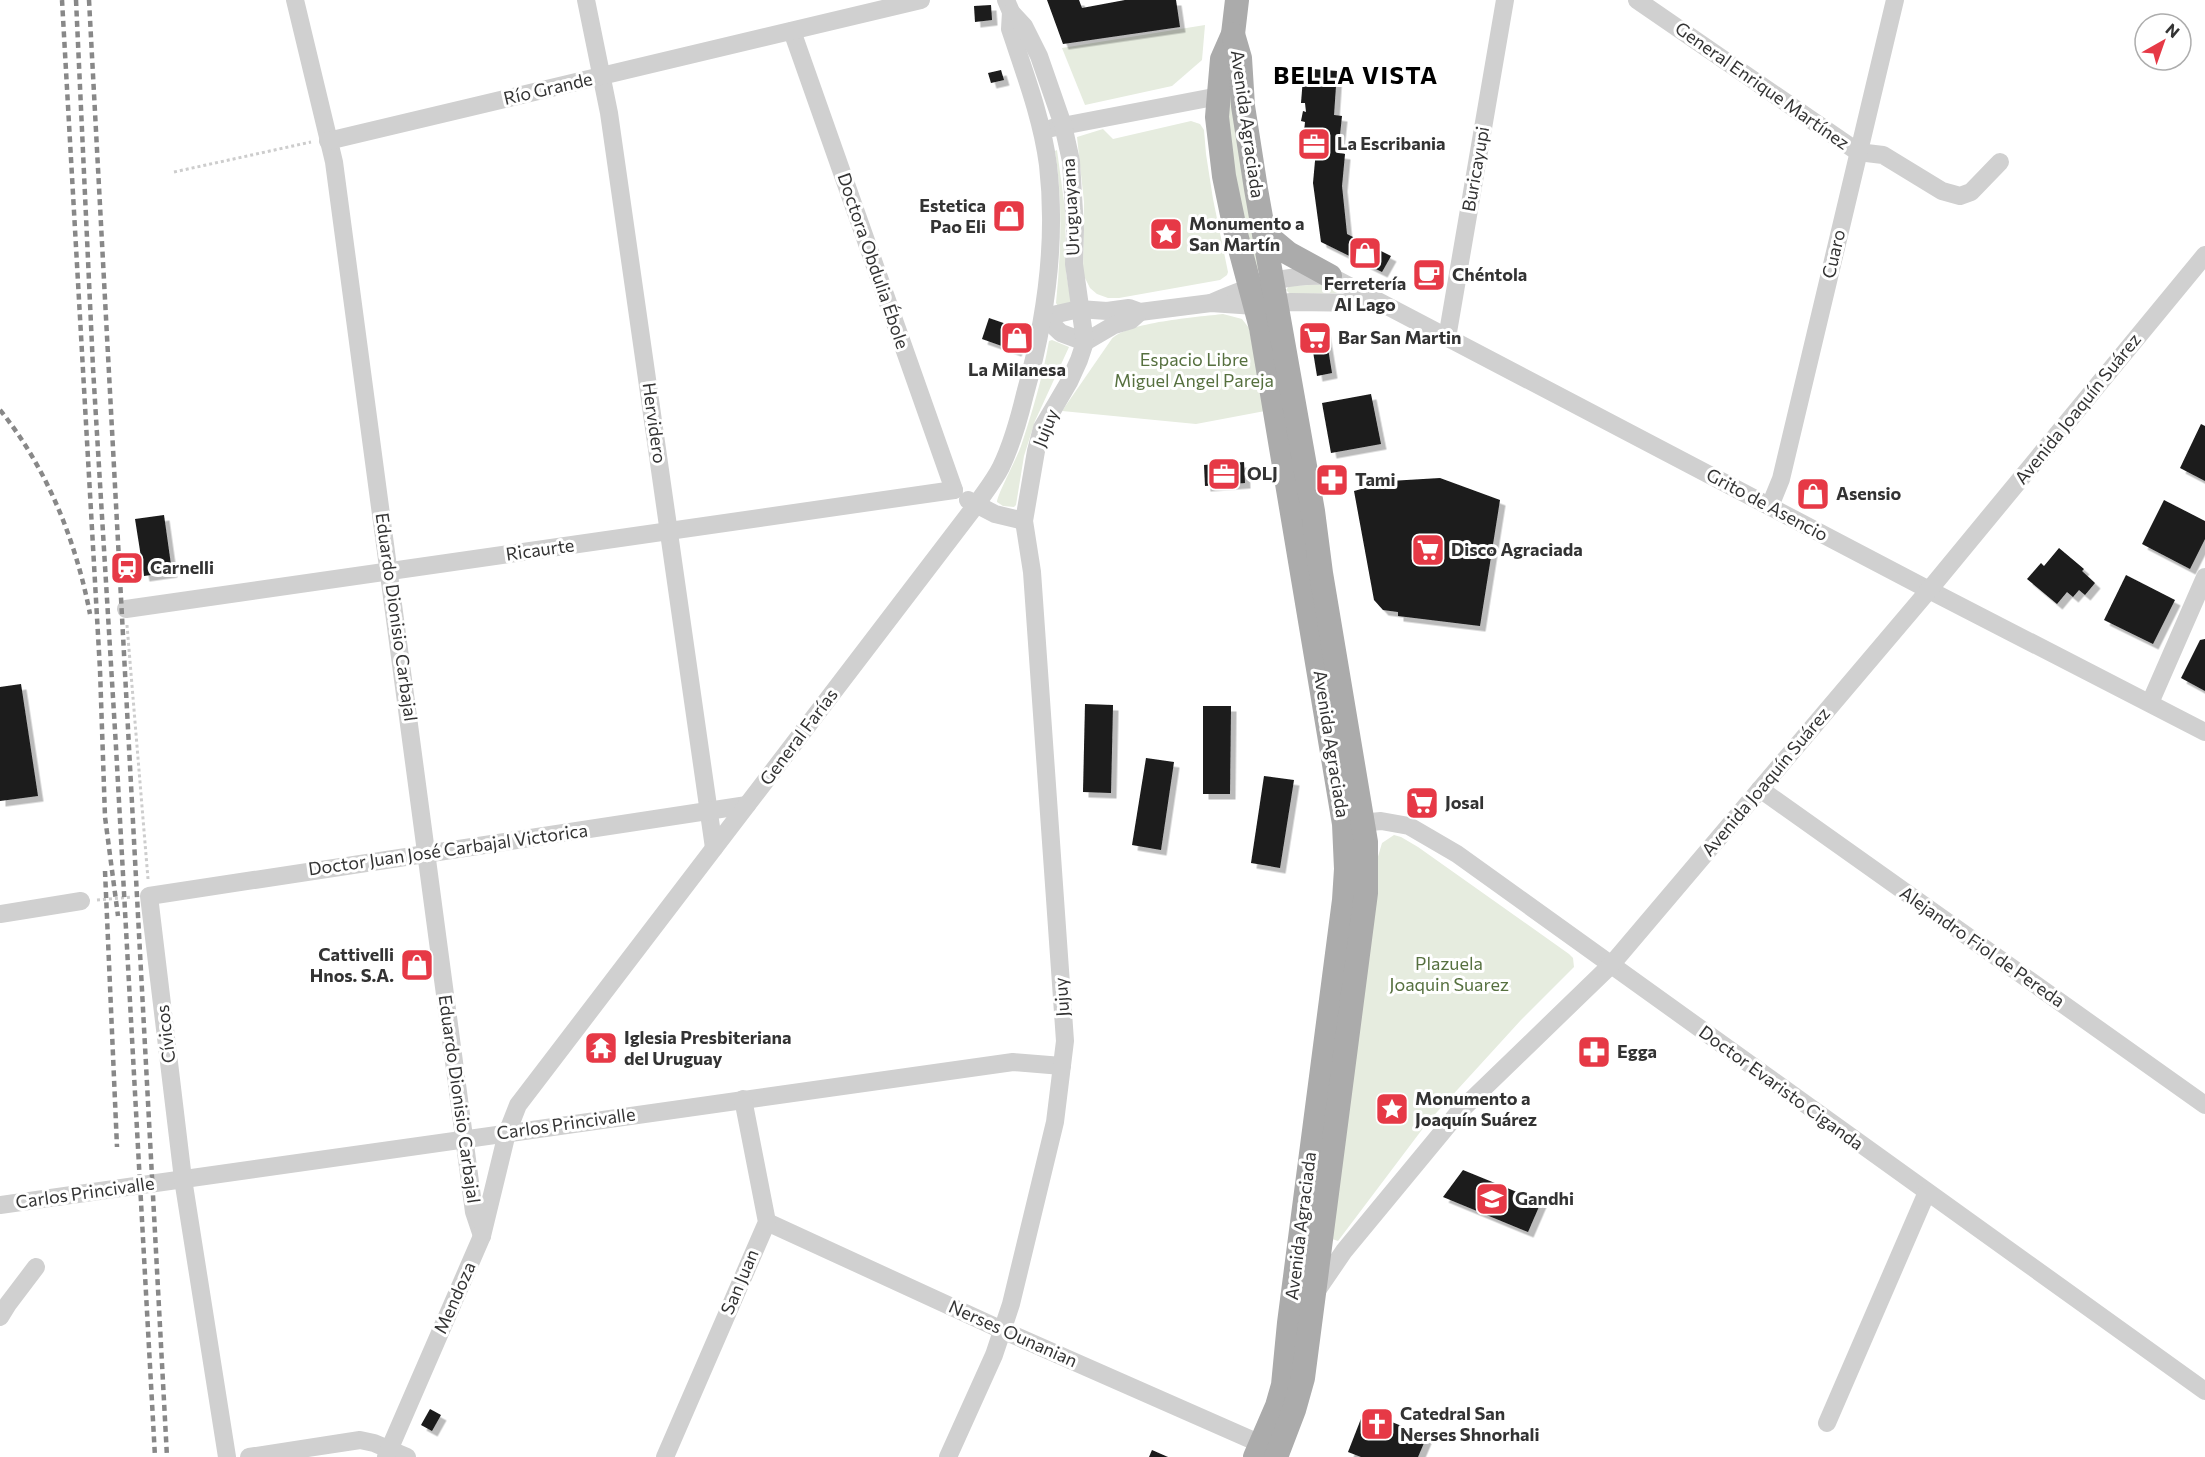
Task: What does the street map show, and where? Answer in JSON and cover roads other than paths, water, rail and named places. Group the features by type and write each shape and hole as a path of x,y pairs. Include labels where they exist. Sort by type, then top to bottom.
{"main road":[{"name":"Avenida Agraciada","path":"1237,0 1233,34 1222,59 1217,117 1224,176 1263,294 1313,511 1353,824 1367,860 1366,893 1299,1395 1264,1452"},
{"name":"Avenida Agraciada","path":"1233,34 1240,58 1243,106 1264,234 1263,294"},
{"path":"1264,234 1288,253 1330,276"},
{"name":"Avenida Agraciada","path":"1264,1452 1282,1385 1353,824"}],"street":[{"name":"Eduardo Dionisio Carbajal","path":"296,0 334,162 474,1212 482,1236"},
{"name":"Hervidero","path":"586,0 603,76 714,848"},
{"name":"Río Grande","path":"328,141 921,0"},
{"name":"Buricayupi","path":"1447,338 1505,0"},
{"name":"General Enrique Martínez","path":"1637,0 1858,152"},
{"name":"Cuaro","path":"1770,506 1781,479 1895,0"},
{"name":"Uruguayana","path":"1008,6 1024,26 1039,56 1063,125 1071,161 1075,229 1074,264 1085,342"},
{"name":"Uruguayana","path":"1008,6 1010,29 1041,130 1047,163 1051,199 1050,251 1044,317"},
{"name":"Doctora Obdulia Ébole","path":"792,31 954,490"},
{"path":"1041,130 1219,96"},
{"path":"1858,152 1883,155 1942,190 1960,196 1971,192 2000,162"},
{"name":"Avenida Joaquín Suárez","path":"1313,1296 1344,1251 1458,1113 1611,965 1929,590 2205,255"},
{"path":"1044,317 1079,309 1129,308 1140,312 1211,303 1263,294 1312,275 1330,276"},
{"name":"Grito de Asencio","path":"1330,276 2205,732"},
{"path":"1263,294 1309,302 1378,303"},
{"path":"1044,317 1061,333 1085,342 1114,325 1131,320 1140,312"},
{"name":"General Farías","path":"507,1133 519,1105 532,1086 976,505 999,470 1008,449 1036,356 1044,317"},
{"name":"Jujuy","path":"948,1457 994,1355 1011,1304 1055,1122 1062,1066 1065,1041 1032,572 1024,521 1030,474 1042,428 1069,381 1085,342"},
{"path":"954,490 976,505 995,514 1024,521"},
{"name":"Ricaurte","path":"126,609 954,490"},
{"path":"2150,703 2205,577"},
{"name":"Alejandro Fiol de Pereda","path":"1760,789 2205,1105"},
{"name":"Doctor Juan José Carbajal Victorica","path":"149,896 747,805"},
{"name":"Doctor Evaristo Ciganda","path":"1353,824 1393,822 1409,826 1457,854 2205,1391"},
{"name":"Cívicos","path":"149,896 183,1179 227,1457"},
{"path":"0,914 81,901"},
{"name":"Carlos Princivalle","path":"0,1205 1013,1062 1062,1066"},
{"path":"743,1099 766,1221"},
{"name":"Mendoza","path":"387,1453 482,1236 507,1133"},
{"path":"1827,1423 1927,1192"},
{"name":"Nerses Ounanian","path":"766,1221 1264,1452"},
{"name":"San Juan","path":"665,1457 766,1221"},
{"path":"0,1317 36,1267"},
{"path":"249,1457 360,1440 374,1443 387,1453 407,1457"}],"railway":[{"path":"62,0 100,670 105,817 118,916"},
{"path":"76,0 93,368 155,1457"},
{"path":"89,0 167,1457"},
{"path":"0,410 32,456 57,506 77,559 90,614"},
{"path":"105,871 117,1147"}],"place":[{"name":"La Escribania","path":"1314,144"},
{"name":"Estetica Pao Eli","path":"1009,216"},
{"name":"Monumento a San Martín","path":"1166,234"},
{"name":"Ferretería Al Lago","path":"1365,253"},
{"name":"Chéntola","path":"1429,275"},
{"name":"La Milanesa","path":"1017,338"},
{"name":"Bar San Martin","path":"1315,338"},
{"name":"OLJ","path":"1224,474"},
{"name":"Tami","path":"1332,480"},
{"name":"Asensio","path":"1813,494"},
{"name":"Disco Agraciada","path":"1428,550"},
{"name":"Carnelli","path":"127,568"},
{"name":"Josal","path":"1422,803"},
{"name":"Cattivelli Hnos. S.A.","path":"417,965"},
{"name":"Iglesia Presbiteriana del Uruguay","path":"601,1048"},
{"name":"Egga","path":"1594,1052"},
{"name":"Monumento a Joaquín Suárez","path":"1392,1109"},
{"name":"Gandhi","path":"1492,1199"},
{"name":"Catedral San Nerses Shnorhali","path":"1377,1424"}],"district":[{"name":"BELLA VISTA","path":"1356,76"}],"park label":[{"name":"Espacio Libre Miguel Angel Pareja","path":"1194,370"},
{"name":"Plazuela Joaquin Suarez","path":"1449,974"}]}
